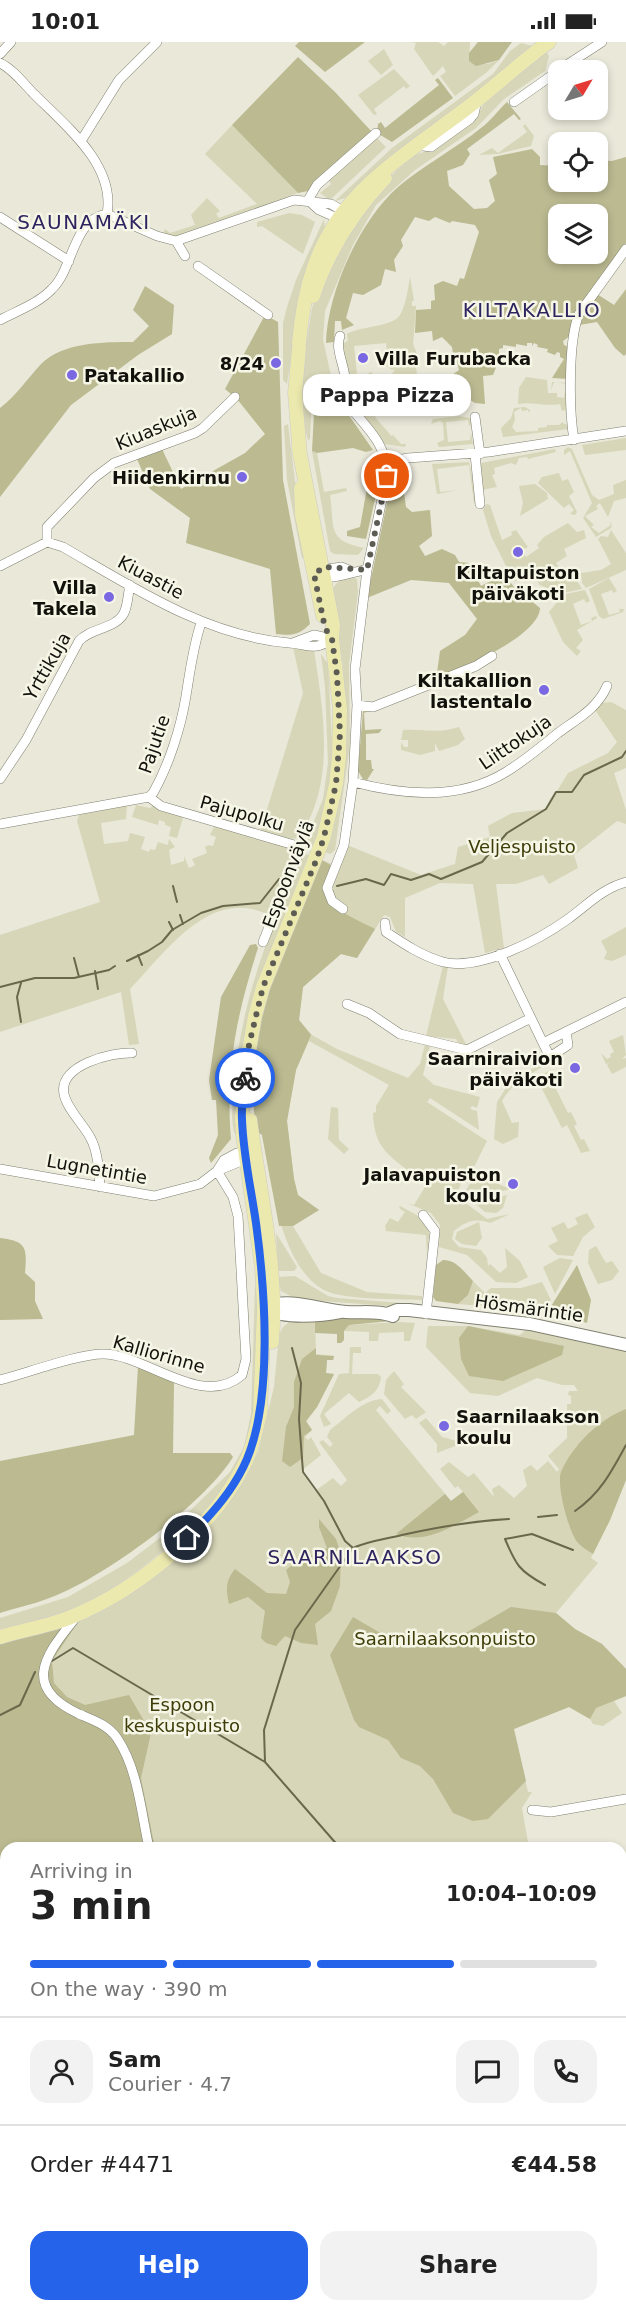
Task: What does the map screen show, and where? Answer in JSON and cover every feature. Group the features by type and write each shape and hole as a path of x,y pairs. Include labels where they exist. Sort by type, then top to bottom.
{"main road":[{"name":"Espoonväylä","path":"0,1636 73,1617 100,1604 155,1566 217,1509 247,1460 260,1415 270,1365 271,1308 269,1233 248,1155 245,1083 249,1045 263,987 324,837 336,784 340,734 332,639 325,628 321,573 302,515 295,393 300,344 319,279 343,218 367,197 416,145 548,43"}],"street":[{"path":"0,54 11,42"},
{"path":"81,141 119,80 157,42"},
{"path":"575,60 602,42"},
{"path":"0,63 81,141 102,179 109,201 107,214"},
{"path":"514,102 548,78"},
{"path":"309,200 317,185 376,133"},
{"path":"0,320 53,289 85,226 91,219 107,214 157,236 176,241 294,200 331,204 343,218"},
{"path":"0,217 69,261"},
{"path":"176,241 184,256"},
{"path":"574,440 571,393 574,325 579,314 626,249"},
{"path":"198,266 268,315"},
{"path":"340,336 338,342 346,380 343,393 345,401 383,448 387,462 387,476 367,570 355,669 357,705 353,782 344,845 327,891 332,901 343,909"},
{"name":"Kiuaskuja","path":"47,542 47,527 94,478 114,463 203,429 235,397"},
{"path":"475,417 480,504"},
{"path":"387,462 408,458 477,454 626,431"},
{"path":"0,566 47,542"},
{"name":"Kiuastie","path":"47,542 63,547 201,623 230,633 316,648 332,639"},
{"path":"321,573 342,576 351,571 367,570"},
{"name":"Yrttikuja","path":"0,778 26,740 79,641 85,634 118,620 124,613 130,585"},
{"name":"Pajutie","path":"0,824 149,797 157,787 176,735 186,699 193,645 201,623"},
{"path":"357,705 373,707 476,666 492,656"},
{"name":"Liittokuja","path":"353,782 381,789 423,794 450,792 487,782 518,764 592,708 607,686"},
{"name":"Pajupolku","path":"149,797 170,809 301,847 263,942"},
{"path":"386,923 386,932 418,952 444,962 473,963 500,954 556,927 607,889 626,882"},
{"path":"500,954 550,1057 568,1045 566,1032"},
{"path":"543,1043 626,1002"},
{"path":"348,1004 369,1012 400,1034 467,1050 531,1018"},
{"path":"100,1187 92,1139 67,1100 64,1083 69,1075 99,1058 114,1053 132,1053"},
{"name":"Lugnetintie","path":"0,1169 100,1187 161,1195 201,1184 217,1171 224,1160 248,1155"},
{"name":"Kalliorinne","path":"0,1380 101,1354 124,1358 196,1385 221,1386 242,1375 246,1359 238,1216 232,1197 217,1171"},
{"path":"423,1215 435,1231 426,1314"},
{"name":"Hösmärintie","path":"271,1308 325,1307 342,1311 409,1317 426,1314 523,1323 626,1345"},
{"path":"73,1617 73,1621 47,1656 42,1668 44,1680 55,1700 104,1725 116,1737 129,1760 148,1842"},
{"path":"532,1810 551,1812 626,1799"}],"green space":[{"path":"299,42 365,42 325,72 295,46"},
{"path":"411,42 438,42 444,46 448,42 470,42 469,61 488,64 499,60 455,96 440,76 446,72 443,66 433,76 414,49 416,43"},
{"path":"478,42 512,42 499,60 476,66 469,61 469,53"},
{"path":"521,43 536,47 503,75 389,157 348,197 335,201 392,148 493,74 510,51"},
{"path":"384,49 393,65 381,75 368,61"},
{"path":"546,52 549,56 545,71 504,99 476,128 415,170 376,205 353,245 325,311 323,339 331,376 328,380 316,384 312,390 310,439 308,440 302,417 301,376 312,308 324,274 381,186 397,170 415,155 441,146 473,122 485,102"},
{"path":"298,57 372,132 315,181 308,191 298,193 232,125"},
{"path":"394,69 410,86 406,89 404,86 374,109 377,114 374,115 358,95"},
{"path":"438,78 453,98 392,142 377,133 378,124 381,122 385,128 439,85 435,80"},
{"path":"507,102 521,119 519,120 514,114 467,149 470,154 463,165 447,171 449,186 474,209 487,208 495,201 489,180 497,174 493,157 532,149 540,157 540,165 548,165 548,192 608,192 608,161 626,157 626,243 570,336 563,341 564,345 569,347 568,379 552,378 564,359 560,357 560,353 557,352 555,355 547,352 548,349 537,347 538,345 534,343 532,346 532,343 527,343 527,346 516,344 516,347 503,345 503,348 499,349 499,360 493,375 483,376 485,404 475,403 465,397 463,389 419,395 420,403 414,397 416,392 445,384 449,377 459,370 457,361 454,361 452,347 442,337 433,341 432,331 415,333 416,310 431,309 431,301 435,300 434,285 443,281 457,286 460,278 464,279 479,232 475,225 452,221 450,223 435,217 429,221 415,217 401,240 403,246 394,260 396,272 385,269 381,285 363,295 353,293 346,318 354,325 342,330 341,321 335,321 334,342 326,343 332,302 348,259 371,218 384,201 408,179 485,125"},
{"path":"525,124 534,136 531,146 498,154 479,155 492,148 498,153 527,132 523,126"},
{"path":"232,125 298,193 176,237 163,234 165,229 170,233 195,225 191,215 207,198 220,211 216,214 219,218 257,204 205,154"},
{"path":"377,138 386,147 330,200 320,193 331,184 328,179"},
{"path":"289,213 302,215 315,222 303,254 262,226 257,227 257,222"},
{"path":"324,219 325,230 302,288 287,384 283,380 283,323 296,280"},
{"path":"410,277 414,301 412,301 412,306 416,306 413,344 418,356 416,368 419,386 407,386 407,389 395,383 392,374 395,369 392,370 379,361 388,360 386,343 354,346 357,374 348,375 340,345 348,341 347,334 353,331 396,319 404,307"},
{"path":"145,286 174,305 172,334 138,355 71,405 0,497 0,408 41,364 61,351 84,345 133,342 149,326 133,310"},
{"path":"626,289 626,354 624,356 615,348 597,322 579,325 579,319 597,294 614,305"},
{"path":"265,315 278,322 283,480 310,624 299,633 291,635 276,634 270,569 186,543 190,518 150,489 137,459 162,449 181,489 245,453 265,434 237,399 225,389"},
{"path":"371,372 376,377 366,380 375,415 391,436 393,435 401,444 406,444 405,447 384,444 348,398 348,383 355,379 355,390 359,390 359,378"},
{"path":"526,377 547,380 548,393 557,393 557,397 564,398 567,384 556,382 567,383 568,423 565,410 562,411 560,404 518,404 519,388"},
{"path":"327,384 373,450 366,452 353,448 317,453 312,451 315,394 320,386"},
{"path":"525,407 530,410 529,413 528,410 522,411 521,408 514,412 515,420 512,427 516,432 538,431 538,428 559,425 563,422 568,424 568,429 503,437 501,428 511,418 514,408"},
{"path":"459,416 470,418 473,424 469,426 468,420 446,422 448,442 470,440 471,433 473,444 439,447 437,443 444,440 443,423 440,421 431,424 433,419"},
{"path":"288,424 308,557 302,558 287,480 284,426"},
{"path":"626,438 626,450 585,455 582,445"},
{"path":"568,447 572,449 592,495 599,500 614,494 613,485 626,480 626,498 614,501 608,517 600,503 596,506 598,509 585,516 594,525 591,527 599,533 611,525 609,522 612,524 611,528 596,537 583,518 592,503 570,451 564,455 564,450"},
{"path":"555,449 556,452 528,459 527,457 519,458 516,465 511,463 494,468 495,474 492,475 497,487 481,490 481,463"},
{"path":"312,451 317,453 324,492 346,488 347,491 330,495 333,524 335,531 343,541 364,548 358,555 334,554 330,551"},
{"path":"376,460 378,486 366,539 347,536 347,531 360,527 367,488 373,489 369,486 373,480 374,464 370,462"},
{"path":"469,462 478,502 474,503 469,465 437,469 440,492 458,490 437,494 432,464"},
{"path":"409,467 402,478 406,507 412,512 430,510 432,536 419,546 425,556 442,549 455,555 459,562 469,563 481,586 504,574 514,587 540,608 536,619 527,630 513,641 436,680 440,651 465,635 477,619 449,583 411,580 367,598 392,479"},
{"path":"559,473 562,481 568,479 574,492 569,496 577,512 575,515 570,514 574,510 569,504 564,508 538,483 542,477"},
{"path":"535,484 547,493 548,499 520,516 523,503 519,486"},
{"path":"486,504 490,505 502,540 516,530 528,547 522,550 526,557 539,548 537,545 544,537 568,523 577,532 584,530 586,538 564,549 567,556 556,563 566,578 573,574 582,589 553,595 549,589 540,585 532,574 525,582 521,577 514,582 491,536 483,510"},
{"path":"611,530 626,553 626,570 586,588 582,583 581,573 601,570 611,564 598,539 601,536 608,537"},
{"path":"353,577 357,579 358,592 349,664 350,744 335,850 330,854 325,852 346,744 343,665 331,593 339,581"},
{"path":"609,578 617,591 613,593 612,590 601,594 609,615 620,612 619,609 624,609 623,612 603,619 599,616 589,589"},
{"path":"585,590 590,601 586,603 584,599 573,604 581,625 592,621 577,630 583,640 576,648 581,651 577,656 563,642 549,612 557,602 556,596"},
{"path":"293,647 314,650 323,714 324,758 317,800 303,833 293,839 260,832 303,693"},
{"path":"321,654 328,664 333,761 330,785 314,849 305,843 323,799 328,763 325,687"},
{"name":"Veljespuisto","path":"611,702 626,710 626,768 614,773 626,810 626,824 617,821 574,855 578,868 549,884 543,875 516,884 496,884 504,948 485,953 473,884 440,883 405,898 405,937 396,932 390,917 384,915 357,958 341,954 303,987 299,1020 312,1035 337,1049 408,1078 420,1064 425,1044 430,1046 423,1075 434,1085 480,1097 477,1108 472,1106 470,1109 477,1111 479,1130 430,1098 427,1102 487,1141 466,1183 461,1183 456,1196 487,1219 510,1214 490,1223 475,1221 467,1223 454,1231 452,1239 459,1247 481,1250 487,1258 488,1266 490,1264 500,1273 507,1267 505,1248 520,1261 528,1277 516,1283 496,1282 467,1255 439,1247 440,1225 431,1213 407,1203 414,1205 428,1182 411,1171 399,1187 409,1171 387,1153 378,1140 373,1113 376,1112 376,1106 389,1085 309,1041 296,1070 287,1121 298,1195 319,1210 293,1226 321,1273 367,1292 422,1296 422,1300 358,1298 326,1291 310,1280 298,1264 288,1244 274,1198 262,1135 256,1131 305,903 322,860 332,864 323,892 326,899 335,900 334,879 347,845 421,875 455,864 458,847 490,837 488,826 512,813 546,809 568,773 608,753 617,742 595,710 602,703"},
{"path":"363,710 371,710 364,713 365,730 382,729 379,733 366,734 366,760 371,760 372,769 374,769 367,780 363,779 358,771"},
{"path":"459,727 465,739 458,745 439,751 435,743 435,751 420,755 401,750 401,742 404,747 408,747 408,740 401,740 403,730 438,731"},
{"path":"136,805 150,808 153,806 180,814 183,818 177,838 169,836 171,827 165,825 165,822 159,820 158,825 132,817"},
{"path":"127,806 126,819 101,823 104,844 128,841 130,833 145,837 141,849 149,852 150,849 155,850 158,842 168,845 169,839 175,847 169,850 171,865 184,861 184,856 189,868 195,865 192,859 207,853 205,847 208,845 213,846 216,837 210,835 215,825 290,846 294,856 269,915 248,908 227,909 191,927 174,942 130,989 139,1044 129,1045 121,992 0,1032 0,935 100,902 77,821 79,815"},
{"path":"302,853 312,856 239,1135 235,1134 233,1129 232,1112 242,1028 258,968"},
{"path":"322,860 332,866 323,891 327,898 338,909 375,929 357,958 341,954 303,987 299,1020 311,1035 296,1070 287,1121 298,1195 319,1210 293,1226 279,1226 262,1135 256,1131 253,1092 255,1056 260,1023 269,991"},
{"path":"626,927 626,955 612,961 604,959 607,952 601,941"},
{"path":"256,944 258,948 244,996 231,1065 231,1139 211,1163 209,1158 218,1135 216,1100 212,1100 209,1080 221,997 250,945"},
{"path":"443,966 448,966 443,999 467,1046 459,1044 456,1039 426,1036"},
{"path":"623,1035 626,1055 622,1059 626,1058 626,1067 612,1074 607,1065 609,1063 606,1064 601,1053 607,1059 611,1057 610,1054 614,1052 609,1041"},
{"path":"543,1063 545,1065 515,1085 502,1101 512,1123 519,1122 518,1137 503,1144 494,1139 497,1102 511,1080"},
{"path":"548,1071 552,1072 558,1085 555,1087 568,1113 571,1112 577,1124 574,1126 581,1140 584,1139 590,1151 581,1153 567,1125 562,1128 539,1083 539,1078"},
{"path":"331,1107 338,1108 339,1140 349,1149 344,1154 328,1139"},
{"path":"475,1174 510,1189 499,1192 487,1189 482,1191 482,1196 490,1201 507,1195 503,1208 496,1213 485,1212 464,1194"},
{"path":"400,1206 427,1224 429,1236 427,1255 426,1235 386,1231 385,1226 390,1218 398,1222 405,1212 399,1208"},
{"path":"587,1213 595,1227 583,1237 573,1256 557,1255 548,1246 558,1241 551,1228 564,1222 568,1229 578,1224 575,1218"},
{"path":"479,1222 482,1238 476,1246 462,1244 455,1239 457,1232"},
{"path":"276,1233 297,1267 294,1271 278,1271"},
{"path":"0,1238 16,1241 23,1247 26,1257 25,1273 35,1282 35,1301 43,1319 0,1320"},
{"path":"596,1246 606,1263 612,1261 619,1271 612,1280 598,1284 588,1263 589,1250"},
{"path":"560,1258 573,1260 555,1294 543,1267"},
{"path":"443,1260 456,1264 473,1281 468,1295 458,1304 436,1301 433,1297 436,1265"},
{"path":"577,1265 591,1300 587,1323 548,1311"},
{"path":"295,1276 328,1296 402,1303 402,1307 296,1299 281,1291 278,1277"},
{"path":"473,1281 485,1293 491,1288 521,1288 542,1282 551,1300 542,1311 458,1304 468,1295"},
{"path":"261,1286 257,1387 251,1426 246,1445 237,1467 222,1490 180,1536 156,1557 108,1591 66,1612 0,1629 0,1618 68,1597 127,1563 169,1531 230,1472 244,1447 251,1414 255,1287"},
{"path":"294,1318 315,1318 316,1354 334,1356 333,1360 327,1360 326,1373 334,1374 317,1407 306,1422 312,1430 305,1437 308,1440 311,1437 321,1455 301,1471 315,1491 333,1478 341,1486 347,1480 319,1442 323,1440 330,1447 333,1444 327,1437 330,1430 361,1406 382,1399 391,1411 387,1414 380,1406 376,1410 451,1501 463,1492 458,1486 455,1488 440,1469 449,1462 468,1477 474,1473 494,1497 492,1489 499,1485 514,1498 527,1486 523,1470 531,1465 537,1471 548,1461 557,1472 559,1469 548,1456 567,1438 567,1404 571,1404 571,1396 568,1395 569,1391 578,1391 574,1385 562,1385 537,1378 498,1396 470,1393 426,1347 428,1326 468,1326 520,1335 527,1329 626,1349 626,1480 591,1558 598,1563 556,1613 575,1629 602,1644 626,1669 626,1696 614,1701 622,1713 603,1726 593,1724 590,1719 569,1707 513,1729 528,1792 532,1792 522,1808 528,1842 0,1842 0,1644 82,1616 215,1518 242,1484 258,1453 274,1387 279,1335 283,1327"},
{"path":"315,1318 393,1318 401,1320 349,1325 344,1331 344,1340 337,1343 337,1334 315,1333"},
{"path":"415,1323 410,1341 404,1341 404,1332 379,1333 378,1341 369,1341 369,1332 344,1331 349,1325"},
{"path":"468,1326 564,1346 562,1355 503,1381 469,1376 461,1359 459,1338"},
{"path":"350,1347 361,1347 361,1353 353,1353 352,1374 378,1374 381,1377 379,1386 367,1398 359,1402 349,1393 324,1414 331,1424 324,1427 320,1416 339,1374 349,1373"},
{"path":"316,1348 316,1355 334,1356 333,1360 327,1360 326,1373 334,1374 317,1407 306,1421 312,1430 304,1436 303,1458 290,1467 282,1461 286,1427 294,1407 294,1382 302,1359"},
{"path":"138,1366 174,1383 173,1453 230,1453 233,1457 219,1476 178,1516 102,1571 57,1595 0,1613 0,1461 134,1435"},
{"path":"394,1371 404,1384 401,1387 426,1412 416,1419 412,1415 405,1419 384,1394 386,1380"},
{"path":"626,1409 626,1480 593,1554 574,1538 564,1509 560,1487 561,1472 572,1452 588,1434 606,1420"},
{"path":"426,1418 442,1437 460,1442 460,1444 437,1453 437,1444 419,1423"},
{"path":"463,1492 479,1512 450,1528 428,1536 407,1537 396,1534 445,1494 451,1501"},
{"path":"319,1519 336,1539 341,1554 340,1586 331,1611 315,1624 318,1645 301,1643 285,1636 276,1646 266,1643 261,1638 265,1611 248,1597 229,1604 227,1590 229,1578 235,1569 267,1593 286,1594 290,1582 286,1570 296,1562 327,1548 319,1527"},
{"path":"511,1607 556,1613 575,1629 602,1644 626,1669 626,1696 596,1708 590,1719 569,1707 514,1729 526,1781 488,1819 473,1821 453,1813 433,1779 420,1766 401,1758 388,1740 359,1727 354,1720 330,1655 353,1617 406,1648 452,1641"},
{"path":"82,1616 52,1661 54,1683 67,1697 85,1705 129,1695 151,1733 141,1778 154,1842 0,1842 0,1644"}],"waterway":[{"path":"337,886 366,879 384,885 391,874 411,880 429,874 441,879 482,862 507,833 546,809 556,792 572,792 584,775 622,757 626,751"},
{"path":"127,961 162,942 172,930 201,913 223,906 260,903 279,879"},
{"path":"173,886 177,902"},
{"path":"180,915 183,924"},
{"path":"169,922 173,930"},
{"path":"138,955 142,965"},
{"path":"74,958 79,977"},
{"path":"0,987 35,978 74,978 109,970 115,966"},
{"path":"95,971 98,989"},
{"path":"21,983 17,997 21,1022"},
{"path":"292,1348 301,1383 299,1419 303,1472 324,1501 345,1541 353,1548"},
{"path":"575,1511 598,1490 626,1445"},
{"path":"538,1517 557,1515"},
{"path":"335,1842 265,1762 264,1730 295,1630 353,1548 377,1540 442,1527 509,1519"},
{"path":"545,1585 529,1576 519,1566 505,1539 532,1534 573,1550"},
{"path":"52,1661 73,1648 265,1762"},
{"path":"0,1715 20,1705 35,1672"}],"way so far":[{"path":"245,1078 249,1045 263,987 316,861 336,784 340,734 337,675 332,639 325,628 314,574 324,567 342,567 351,571 367,570 387,476"}],"place":[{"name":"Villa Furubacka","path":"363,358"},
{"name":"8/24","path":"276,363"},
{"name":"Patakallio","path":"72,375"},
{"name":"Pappa Pizza","path":"387,476"},
{"name":"Hiidenkirnu","path":"242,477"},
{"name":"Kiltapuiston päiväkoti","path":"518,552"},
{"name":"Villa Takela","path":"109,597"},
{"name":"Kiltakallion lastentalo","path":"544,690"},
{"name":"Saarniraivion päiväkoti","path":"575,1068"},
{"name":"Jalavapuiston koulu","path":"513,1184"},
{"name":"Saarnilaakson koulu","path":"444,1426"}],"district":[{"name":"SAUNAMÄKI","path":"84,222"},
{"name":"KILTAKALLIO","path":"532,310"},
{"name":"SAARNILAAKSO","path":"355,1557"}],"route":[{"path":"187,1538 217,1509 232,1486 247,1460 260,1415 264,1308 256,1220 244,1152 242,1116 245,1078"}],"park label":[{"name":"Saarnilaaksonpuisto","path":"445,1638"},
{"name":"Espoon keskuspuisto","path":"182,1714"}]}
